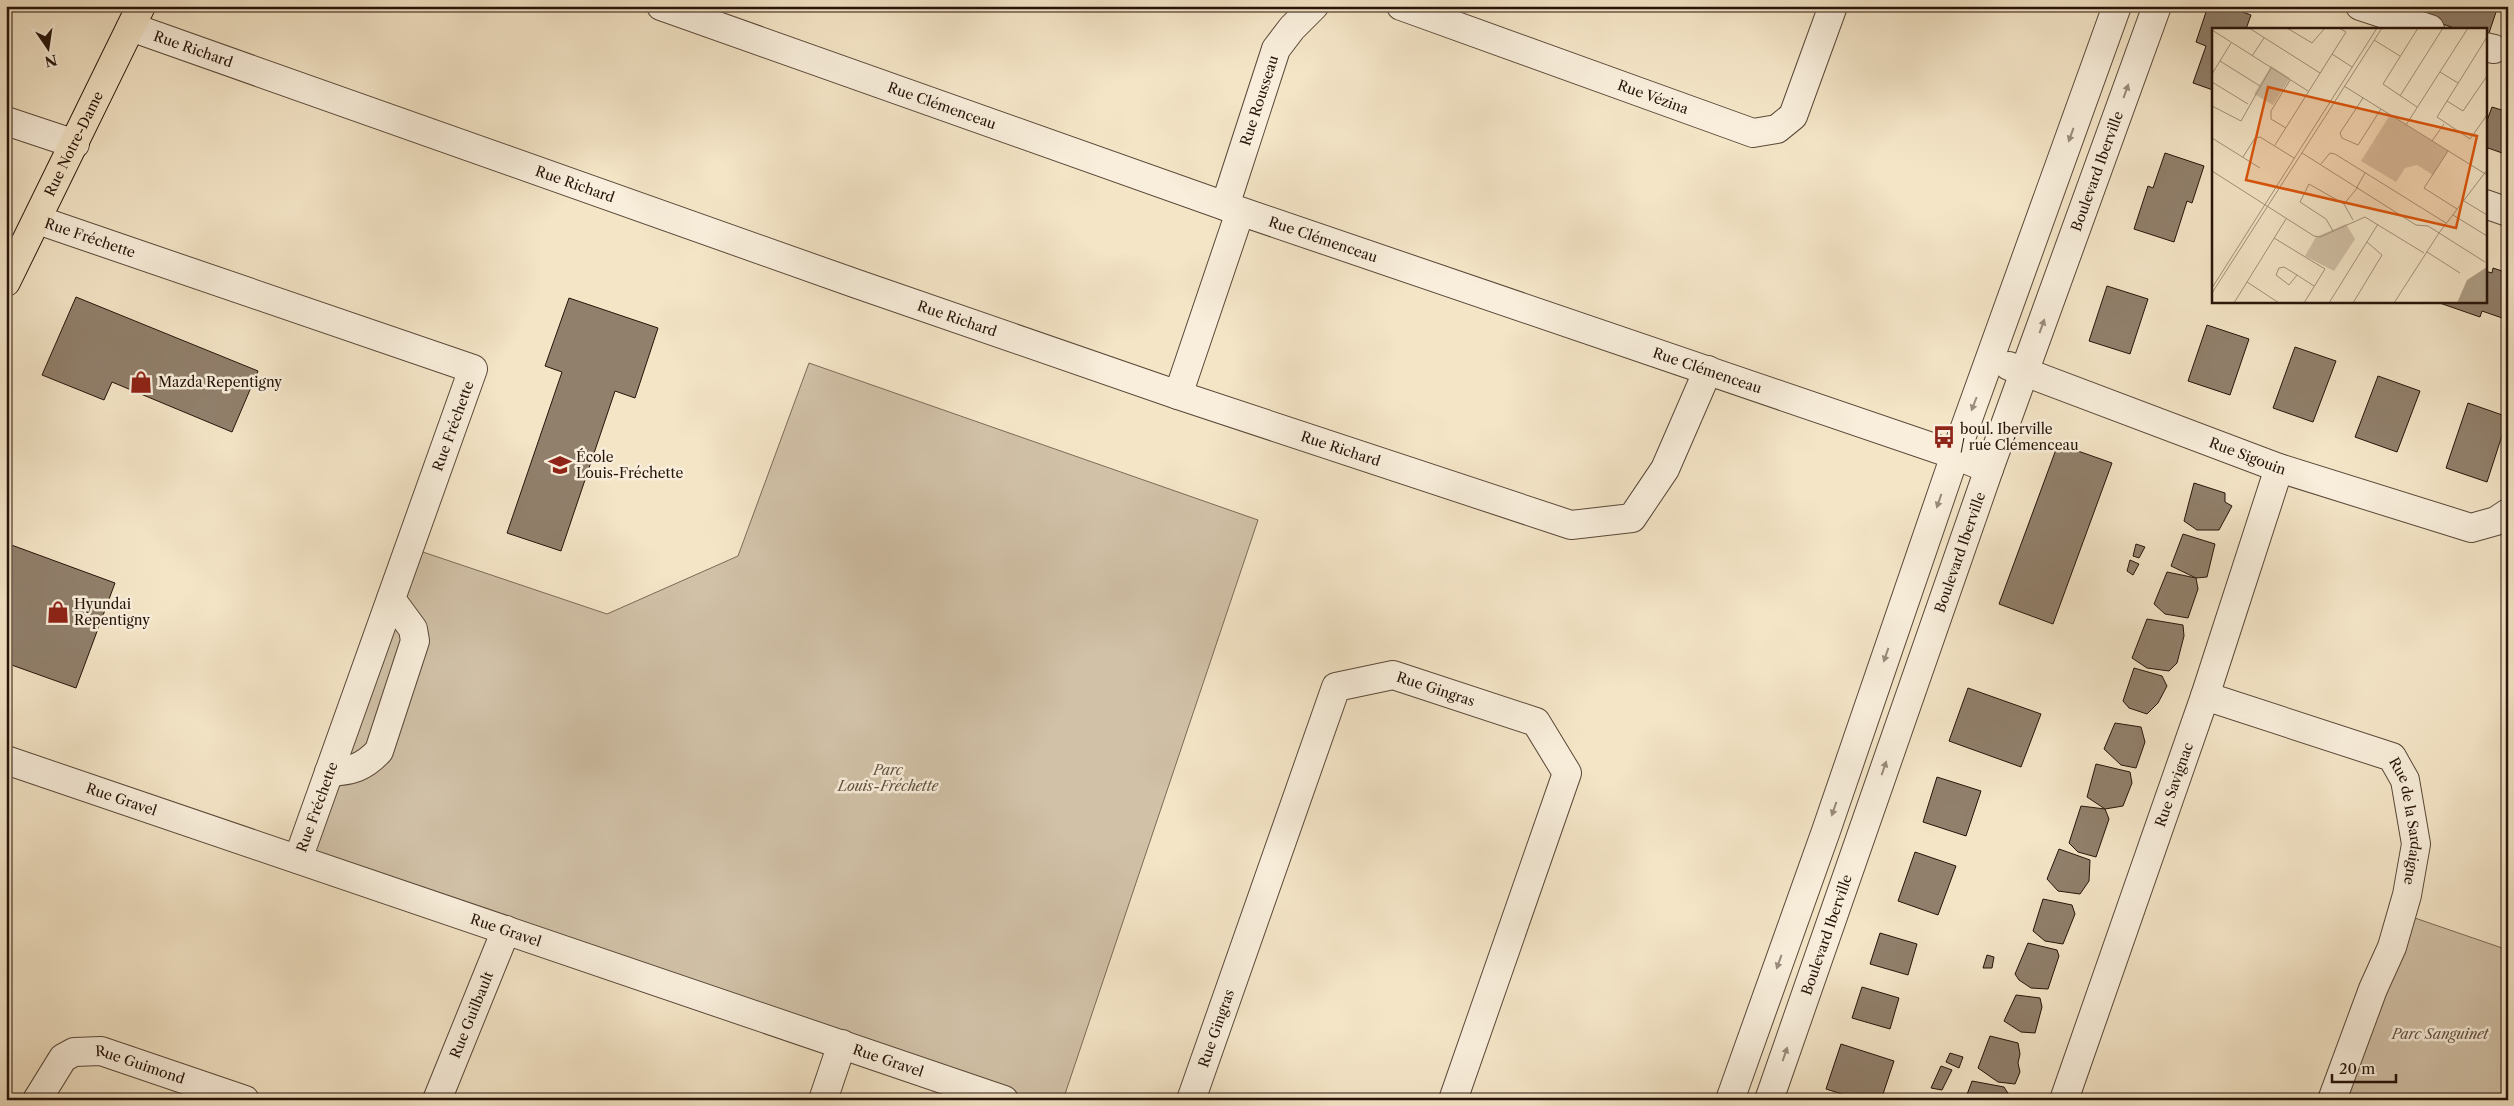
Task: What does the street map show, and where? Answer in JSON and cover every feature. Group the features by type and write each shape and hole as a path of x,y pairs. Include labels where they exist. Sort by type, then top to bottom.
{"main road":[{"name":"Rue Notre-Dame","path":"6,282 136,17"}],"street":[{"name":"Rue Clémenceau","path":"661,6 1233,209 1708,370 1955,455 1989,469"},
{"name":"Rue Rousseau","path":"1178,394 1233,209 1276,49 1292,28 1314,6"},
{"name":"Rue Vézina","path":"1402,6 1753,132 1776,129 1793,116 1833,6"},
{"path":"1730,1100 1826,831 1955,455 2117,6"},
{"name":"Boulevard Iberville","path":"1769,1100 1989,469 2157,6"},
{"path":"2360,6 2427,28"},
{"name":"Rue Richard","path":"136,17 857,284 1178,394 1571,525 1632,518 1666,469 1708,370"},
{"path":"6,121 75,144"},
{"path":"2486,204 2508,212"},
{"name":"Rue Fréchette","path":"38,220 473,369 298,859"},
{"name":"Rue Sigouin","path":"1991,358 2279,468 2471,528 2496,521 2508,513"},
{"name":"Rue Savignac","path":"2064,1100 2205,696 2279,468"},
{"path":"329,772 357,769 369,762 378,751 415,642 413,629 391,599"},
{"name":"Rue Gingras","path":"1191,1100 1336,687 1393,675 1536,722 1567,773 1452,1100"},
{"name":"Rue de la Sardaigne","path":"2205,696 2392,757 2405,780 2416,844 2407,895 2392,947 2373,989 2332,1100"},
{"name":"Rue Gravel","path":"6,760 1004,1100"},
{"name":"Rue Guilbault","path":"437,1100 506,930"},
{"path":"824,1100 842,1044"},
{"name":"Rue Guimond","path":"37,1100 63,1058 74,1052 101,1051 244,1100"}],"green space":[{"name":"Parc Louis-Fréchette","path":"809,363 1258,520 1063,1100 1004,1100 298,859 408,547 607,614 738,556"},
{"name":"Parc Sanguinet","path":"2412,917 2508,950 2508,1100 2346,1100"}],"building":[{"path":"2208,6 2225,6 2251,15 2246,28 2212,28 2212,90 2193,83 2206,46 2196,42"},
{"path":"2391,6 2498,6 2487,39 2486,28 2454,28"},
{"path":"2492,107 2508,112 2508,155 2486,147 2486,123"},
{"path":"2165,153 2204,166 2192,203 2187,201 2174,242 2134,229 2148,186 2153,188"},
{"path":"2493,268 2508,273 2508,320 2482,311 2480,317 2437,302 2486,302 2486,271 2492,273"},
{"path":"2107,286 2148,299 2130,354 2089,341"},
{"path":"76,297 258,371 232,432 112,382 104,400 42,375"},
{"name":"École Louis-Fréchette","path":"569,298 658,328 635,398 615,391 561,551 507,533 562,372 545,366"},
{"path":"2207,325 2249,339 2230,395 2188,381"},
{"path":"2295,347 2336,361 2313,422 2273,408"},
{"path":"2378,376 2420,391 2397,452 2355,437"},
{"path":"2468,403 2508,417 2487,482 2446,468"},
{"path":"2058,444 2112,463 2053,624 1999,604"},
{"path":"2194,483 2225,493 2225,502 2232,506 2219,530 2197,530 2184,521"},
{"path":"2183,534 2215,544 2207,577 2196,578 2171,566"},
{"path":"6,543 115,583 76,688 6,663"},
{"path":"2136,544 2145,547 2139,558 2133,556"},
{"path":"2130,560 2139,564 2133,575 2127,571"},
{"path":"2167,572 2196,578 2198,589 2188,618 2165,614 2154,604"},
{"path":"2147,619 2183,625 2184,636 2177,663 2169,671 2147,668 2132,658"},
{"path":"2134,668 2162,676 2167,686 2158,703 2147,714 2129,708 2123,701"},
{"path":"1968,688 2041,714 2021,767 1949,741"},
{"path":"2115,723 2141,727 2145,742 2136,768 2121,765 2104,749"},
{"path":"2096,764 2130,772 2132,783 2123,806 2105,809 2087,797"},
{"path":"1937,777 1981,791 1966,836 1923,822"},
{"path":"2081,806 2105,809 2109,819 2096,857 2078,852 2069,843"},
{"path":"2059,849 2090,860 2089,881 2080,894 2058,891 2047,879"},
{"path":"1915,852 1956,866 1938,915 1898,901"},
{"path":"2043,899 2072,905 2075,914 2063,944 2045,941 2033,931"},
{"path":"1880,933 1917,944 1908,975 1870,964"},
{"path":"2028,943 2057,950 2059,956 2048,989 2031,988 2019,980 2015,974"},
{"path":"1987,955 1994,957 1992,968 1983,968"},
{"path":"1862,987 1899,998 1890,1029 1852,1018"},
{"path":"2016,995 2040,998 2042,1007 2035,1033 2021,1032 2004,1021"},
{"path":"1990,1036 2018,1043 2020,1072 2015,1084 1998,1082 1978,1068"},
{"path":"1841,1044 1894,1061 1881,1100 1861,1100 1826,1089"},
{"path":"1950,1053 1963,1057 1959,1068 1946,1062"},
{"path":"1941,1066 1952,1070 1942,1090 1931,1088"},
{"path":"1972,1081 2004,1087 2009,1095 2007,1100 1965,1100"}],"place":[{"name":"Mazda Repentigny","path":"141,382"},
{"name":"boul. Iberville / rue Clémenceau","path":"1944,437"},
{"name":"École Louis-Fréchette","path":"560,465"},
{"name":"Hyundai Repentigny","path":"58,612"}]}
